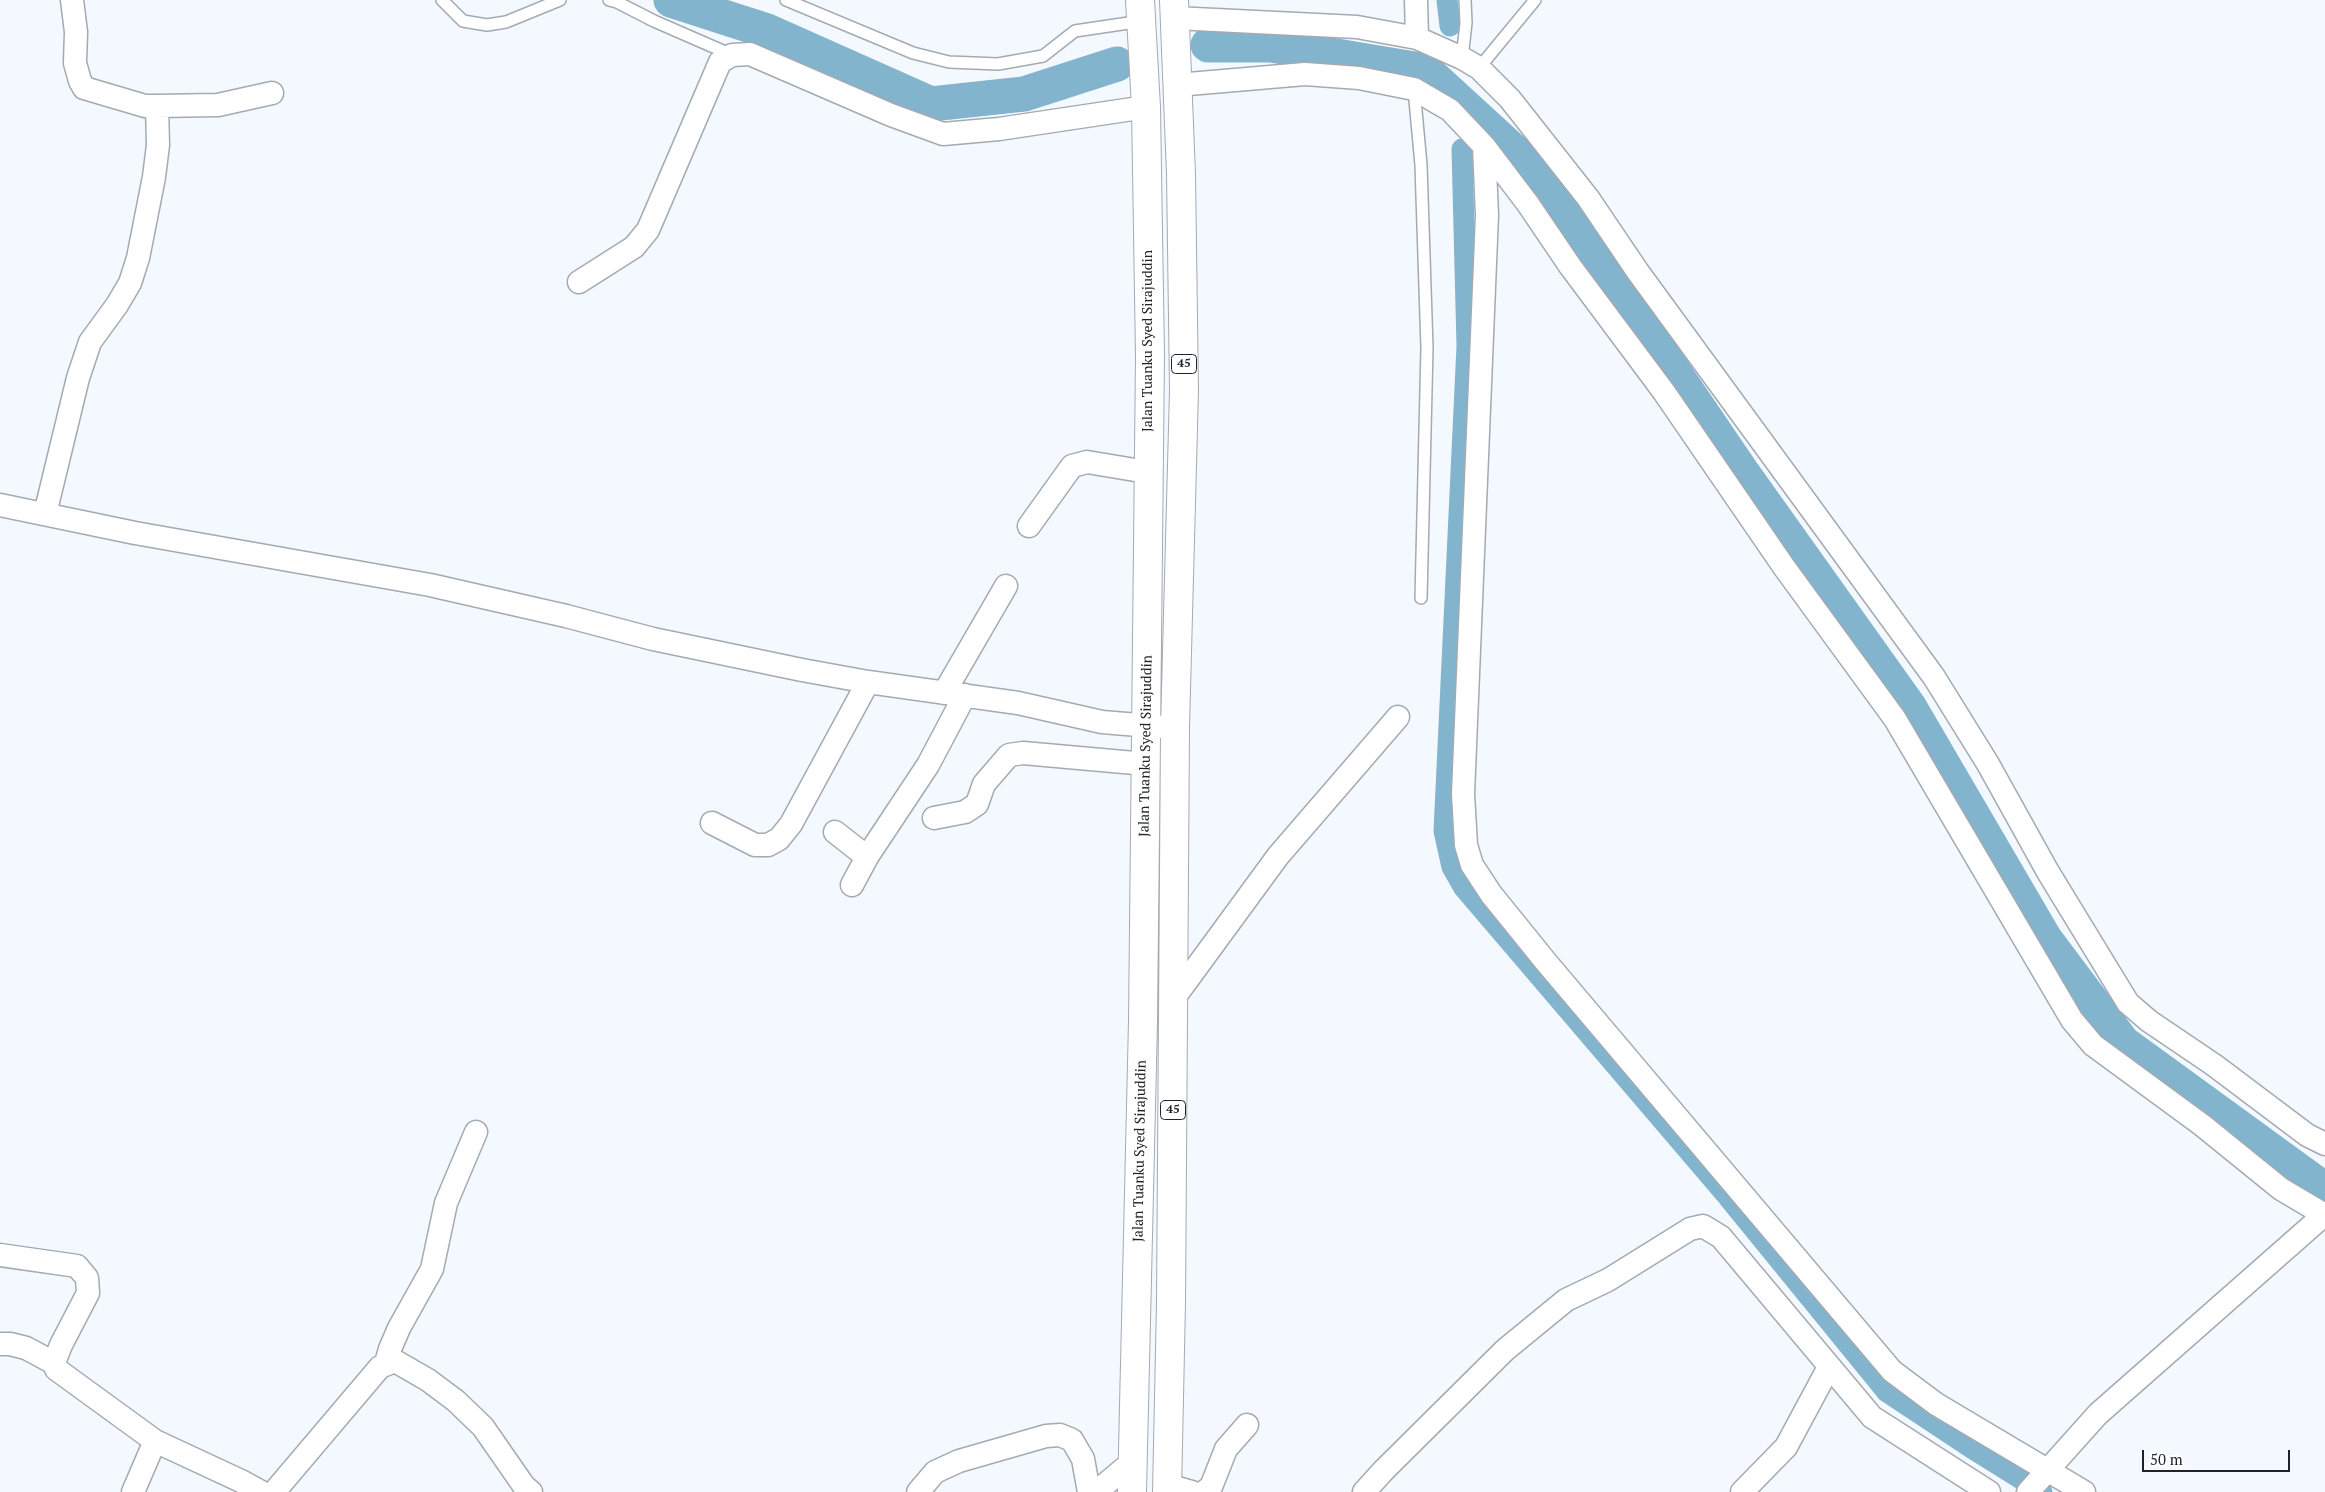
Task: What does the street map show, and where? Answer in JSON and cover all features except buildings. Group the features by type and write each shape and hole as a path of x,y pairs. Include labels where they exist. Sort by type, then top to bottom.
{"highway":[{"name":"Jalan Tuanku Syed Sirajuddin","path":"1174,9 1184,390 1175,728 1176,1490"},
{"name":"Jalan Tuanku Syed Sirajuddin","path":"1132,1492 1142,1040 1150,356 1146,107 1141,10"}],"street":[{"path":"72,0 76,32 75,63 84,88 145,106 218,105 272,93"},
{"path":"1416,0 1417,38"},
{"path":"1174,9 1357,28 1417,38 1471,63 1510,99 1588,198 1638,272 1934,677 1988,764 2048,872 2128,1003 2149,1021 2214,1065 2307,1135 2325,1144"},
{"path":"579,282 615,257 634,247 648,230 720,62 732,55 750,54 784,66 891,115 943,134 999,129 1146,107"},
{"path":"1177,85 1305,74 1359,78 1414,90 1450,110 1484,146 1664,392 1784,567 1895,719 2072,1020 2093,1045 2202,1125 2281,1189 2324,1215 2098,1414 2039,1480"},
{"path":"45,514 69,414 90,342 117,305 130,283 138,258 158,145 157,106"},
{"path":"1484,146 1487,215 1463,794 1466,845 1472,865 1491,894 1546,962 1892,1371 2039,1480 2084,1492"},
{"path":"1029,526 1072,466 1086,462 1148,472"},
{"path":"0,505 136,534 406,580 566,616 663,642 868,682 955,694 1102,722 1175,728"},
{"path":"852,885 867,857 928,765 955,694 1006,586"},
{"path":"712,823 755,845 768,845 779,839 791,824 868,682"},
{"path":"1174,998 1278,856 1398,716"},
{"path":"934,818 965,812 977,804 984,784 1009,755 1023,753 1146,764"},
{"path":"836,832 867,857"},
{"path":"274,1492 347,1405 386,1363 399,1328 432,1269 446,1202 476,1132"},
{"path":"1364,1492 1384,1470 1523,1334 1566,1300 1608,1280 1690,1229 1703,1226 1721,1237 1872,1417 1976,1489"},
{"path":"0,1255 77,1266 87,1278 88,1293 54,1363"},
{"path":"0,1344 10,1344 26,1348 54,1363 59,1372 155,1441 261,1492"},
{"path":"386,1363 395,1361 428,1380 456,1401 483,1427 524,1486 531,1492"},
{"path":"1742,1492 1786,1447 1829,1367"},
{"path":"1204,1492 1211,1487 1226,1449 1248,1425"},
{"path":"918,1492 935,1472 959,1461 1046,1436 1060,1435 1072,1440 1083,1459 1089,1492"},
{"path":"134,1492 155,1441"},
{"path":"1096,1492 1132,1462"}],"lane":[{"path":"442,0 463,21 487,25 506,22 560,0"},
{"path":"609,0 732,55"},
{"path":"786,0 913,52 950,62 998,64 1043,56 1075,31 1141,10"},
{"path":"1465,0 1471,63"},
{"path":"1471,63 1535,0"},
{"path":"1414,90 1421,165 1427,348 1420,598"}],"waterway":[{"path":"671,0 767,31 931,104 1024,94 1117,64"},
{"path":"1447,0 1450,26"},
{"path":"1208,45 1271,45 1426,71 1521,158 1596,257 1744,475 1910,708 2045,939 2123,1043 2325,1190"},
{"path":"1462,149 1467,346 1444,831 1452,867 1464,888 1728,1197 1887,1392 2042,1492"}]}
